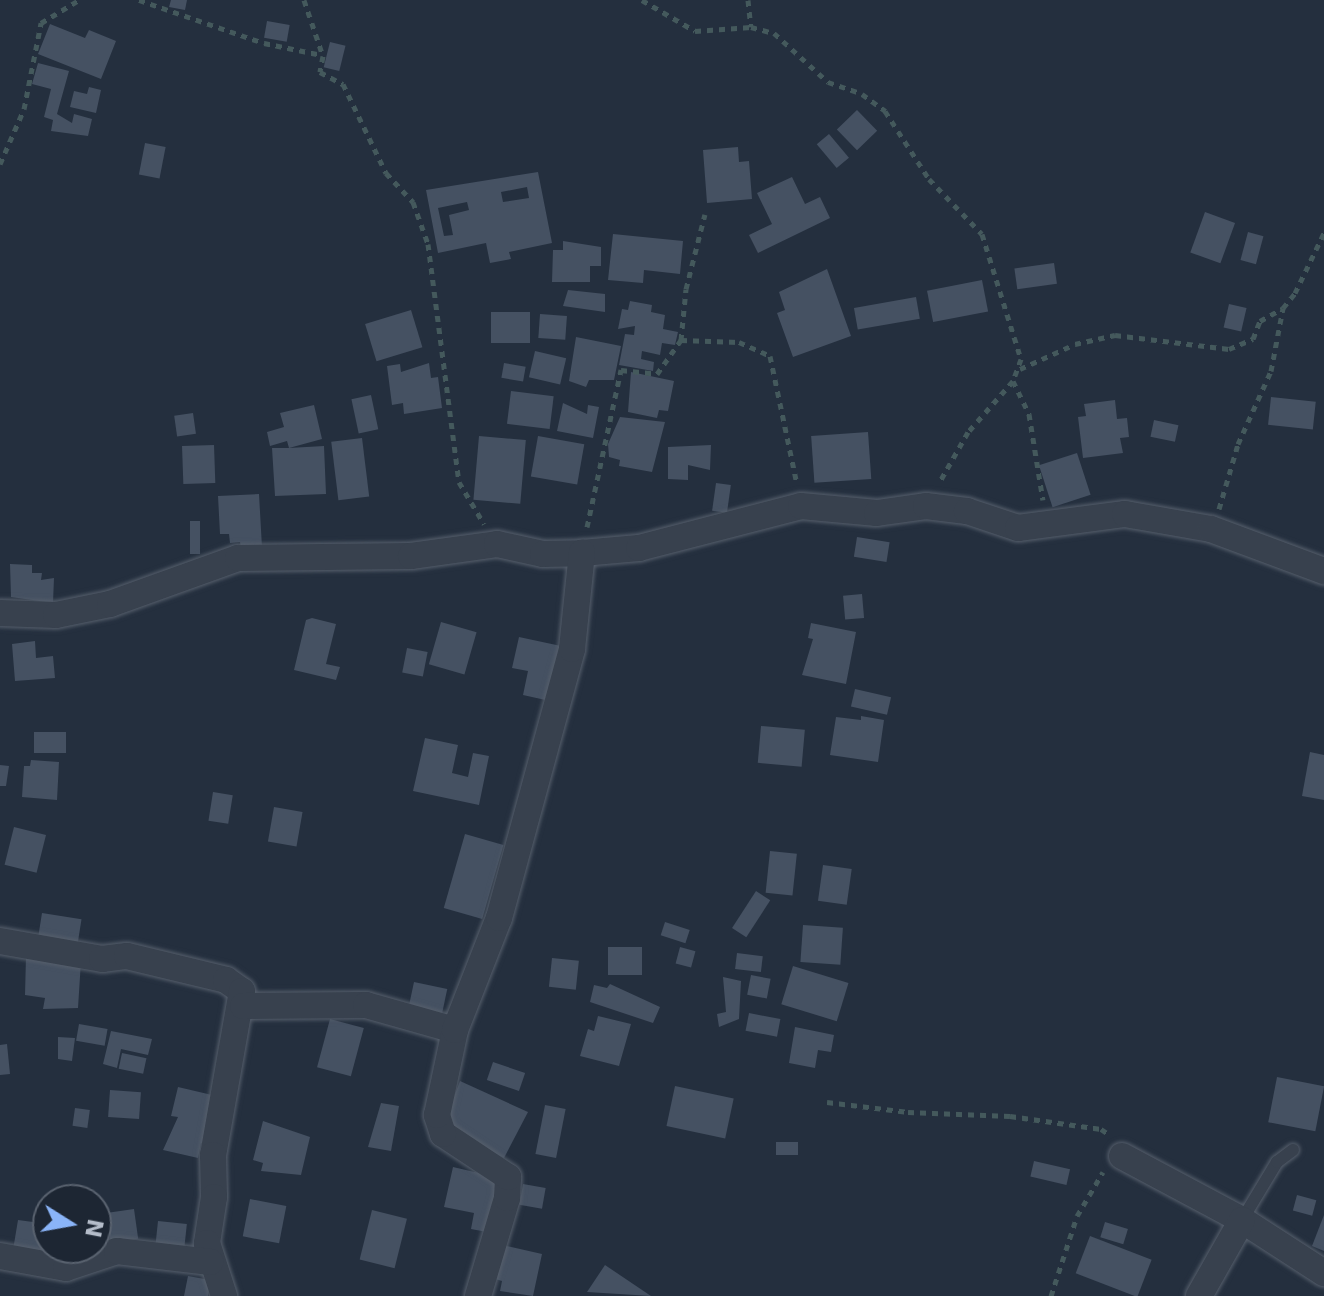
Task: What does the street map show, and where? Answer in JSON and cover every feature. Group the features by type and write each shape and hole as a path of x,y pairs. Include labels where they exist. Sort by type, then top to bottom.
{"street":[{"path":"0,613 56,615 110,604 238,558 317,553 411,556 497,544 543,554 639,548 801,506 877,513 926,506 967,511 1001,526 1125,514 1211,529 1324,571"},
{"path":"478,1296 507,1198 508,1177 443,1134 437,1115 455,1030 499,918 572,649 582,553"},
{"path":"0,941 102,959 127,956 226,980 242,991 243,1006 232,1034 213,1155 210,1262 224,1296"},
{"path":"243,1006 366,1005 455,1030"},
{"path":"1122,1156 1242,1220 1324,1273"},
{"path":"1199,1296 1242,1220"},
{"path":"0,1256 66,1268 117,1251 210,1262"}],"lane":[{"path":"1242,1220 1277,1162 1293,1150"}],"path":[{"path":"0,164 24,109 41,23 79,0"},
{"path":"139,0 264,43 323,56"},
{"path":"642,0 695,31 751,27 774,33 828,82 862,94 885,111 929,179 982,234 1020,349 1019,369 1013,381 968,432 926,506"},
{"path":"748,0 751,27"},
{"path":"302,1 323,56 320,72 343,84 386,173 413,202 428,244 459,482 497,544"},
{"path":"582,553 621,370 657,374 681,340 686,289 705,214"},
{"path":"1211,529 1238,444 1271,371 1283,308 1324,233"},
{"path":"1019,369 1075,344 1115,335 1229,349 1253,339 1260,321 1283,308"},
{"path":"681,340 739,342 770,356 801,506"},
{"path":"1013,381 1029,414 1046,521"},
{"path":"827,1102 908,1112 1010,1116 1101,1129 1115,1139 1122,1156 1099,1176 1077,1216 1051,1296"}],"building":[{"path":"171,0 187,0 185,10 169,7"},
{"path":"267,21 290,25 287,42 264,38"},
{"path":"50,24 85,38 89,30 116,41 101,79 38,54"},
{"path":"330,42 346,46 339,71 324,67"},
{"path":"38,63 69,71 57,114 72,123 74,114 92,119 88,136 51,131 53,120 44,117 51,89 32,84"},
{"path":"89,87 101,90 96,113 70,107 74,91 87,94"},
{"path":"857,110 877,131 857,150 837,129"},
{"path":"829,134 849,158 837,168 817,144"},
{"path":"145,143 166,147 160,178 139,174"},
{"path":"738,147 739,162 749,161 752,199 707,203 703,150"},
{"path":"538,172 552,243 509,252 511,259 490,263 486,243 438,253 426,190","holes":["527,187 529,198 503,202 501,192","467,202 469,210 449,215 453,235 444,236 438,208"]},
{"path":"792,177 805,204 820,197 830,218 758,253 749,235 772,224 757,193"},
{"path":"1205,212 1235,223 1220,263 1190,252"},
{"path":"1248,232 1263,236 1256,264 1240,260"},
{"path":"613,234 683,241 680,274 644,270 643,283 608,280"},
{"path":"563,241 601,247 601,266 590,266 590,282 552,282 553,250 563,250"},
{"path":"1054,263 1057,284 1017,289 1014,269"},
{"path":"827,269 851,336 793,357 777,313 785,310 779,292"},
{"path":"982,280 988,311 933,322 927,291"},
{"path":"568,290 605,294 605,312 563,306"},
{"path":"916,297 920,319 858,330 854,308"},
{"path":"630,301 652,305 651,312 665,315 663,329 678,332 675,345 662,343 660,355 642,351 641,359 654,362 653,371 619,365 625,334 634,335 635,326 618,329 622,309 628,310"},
{"path":"1229,304 1247,308 1241,331 1224,327"},
{"path":"411,310 422,347 376,361 365,324"},
{"path":"491,312 530,312 530,343 491,343"},
{"path":"540,314 567,316 565,340 538,338"},
{"path":"576,337 621,346 614,380 589,380 586,387 569,381"},
{"path":"535,351 566,358 560,385 529,377"},
{"path":"429,363 431,378 438,377 442,408 404,414 403,403 392,405 387,366 400,364 401,372"},
{"path":"504,363 526,367 523,382 501,378"},
{"path":"631,372 674,381 668,411 659,410 657,418 628,412"},
{"path":"511,391 554,396 550,429 507,424"},
{"path":"371,395 378,429 359,433 351,399"},
{"path":"1271,397 1316,402 1313,430 1268,425"},
{"path":"1115,400 1117,419 1127,418 1129,437 1120,438 1123,453 1083,458 1078,417 1086,416 1084,404"},
{"path":"563,403 587,414 588,405 599,407 593,438 557,431"},
{"path":"314,405 322,439 289,448 287,441 270,446 267,432 284,427 280,413"},
{"path":"193,413 196,434 177,436 174,416"},
{"path":"620,417 665,422 652,472 619,466 620,460 609,457 608,444"},
{"path":"1154,420 1178,425 1175,442 1150,437"},
{"path":"868,432 871,479 814,483 811,436"},
{"path":"479,436 526,440 520,504 473,500"},
{"path":"538,436 584,444 577,485 531,476"},
{"path":"362,438 369,497 338,500 331,442"},
{"path":"214,445 215,483 183,484 182,446"},
{"path":"711,445 710,470 688,465 688,480 668,479 668,447"},
{"path":"324,446 326,494 275,496 272,448"},
{"path":"1077,453 1091,495 1053,507 1039,465"},
{"path":"716,483 731,485 727,513 712,511"},
{"path":"259,494 262,547 241,549 240,542 230,543 229,534 220,534 218,496"},
{"path":"190,521 200,521 200,554 190,554"},
{"path":"857,537 890,542 886,562 854,557"},
{"path":"10,564 32,565 32,573 42,573 41,580 54,578 53,603 11,597"},
{"path":"862,594 864,618 845,620 843,596"},
{"path":"312,618 336,624 326,664 340,667 336,680 294,670 306,620"},
{"path":"441,622 477,632 464,674 429,664"},
{"path":"811,623 856,632 846,684 802,675 813,639 808,638"},
{"path":"519,637 561,646 550,701 523,695 528,671 512,668"},
{"path":"35,641 36,658 53,656 55,678 15,681 12,644"},
{"path":"407,648 428,652 423,677 402,673"},
{"path":"855,689 891,697 887,715 851,707"},
{"path":"861,716 884,720 878,762 830,755 836,717 861,720"},
{"path":"761,726 805,730 802,767 758,763"},
{"path":"34,732 66,732 66,753 34,753"},
{"path":"425,738 458,745 452,773 468,777 473,753 489,756 479,805 413,791"},
{"path":"1310,752 1324,755 1324,800 1302,796"},
{"path":"31,760 59,762 57,800 22,797 24,766 30,766"},
{"path":"0,765 9,766 6,786 0,786"},
{"path":"213,792 233,795 228,824 208,821"},
{"path":"274,807 303,812 296,847 268,841"},
{"path":"14,827 46,835 37,873 5,865"},
{"path":"465,834 503,845 482,919 444,908"},
{"path":"770,851 797,854 792,896 766,893"},
{"path":"823,865 852,869 847,905 818,901"},
{"path":"756,891 770,900 746,937 732,928"},
{"path":"42,913 82,919 77,950 37,944"},
{"path":"665,922 690,930 685,943 661,935"},
{"path":"803,925 843,928 840,965 800,962"},
{"path":"608,947 642,947 642,975 608,975"},
{"path":"680,947 695,951 691,968 676,963"},
{"path":"737,953 763,956 761,972 735,969"},
{"path":"26,956 81,961 78,1008 43,1009 45,998 25,995"},
{"path":"552,958 579,961 576,990 549,987"},
{"path":"793,966 848,983 837,1021 781,1004"},
{"path":"751,975 771,979 767,998 747,995"},
{"path":"723,977 741,981 739,1019 719,1027 717,1014 726,1012"},
{"path":"414,982 447,989 441,1020 407,1013"},
{"path":"610,984 660,1007 653,1023 590,1002 594,985 607,988"},
{"path":"749,1013 780,1019 777,1037 746,1031"},
{"path":"598,1016 631,1024 619,1066 580,1056 588,1029 594,1031"},
{"path":"330,1019 364,1028 351,1076 317,1067"},
{"path":"79,1024 108,1029 105,1046 76,1041"},
{"path":"795,1027 834,1035 831,1052 818,1050 815,1068 789,1063"},
{"path":"111,1031 152,1039 148,1055 121,1049 117,1068 103,1064"},
{"path":"58,1037 75,1038 72,1061 58,1059"},
{"path":"7,1044 10,1074 0,1075 0,1045"},
{"path":"122,1053 146,1058 143,1074 119,1069"},
{"path":"493,1062 525,1073 519,1091 487,1080"},
{"path":"1277,1077 1324,1086 1315,1131 1268,1122"},
{"path":"460,1081 528,1112 504,1158 443,1126"},
{"path":"675,1086 734,1098 725,1139 666,1126"},
{"path":"178,1087 212,1095 206,1144 201,1143 198,1158 163,1150 178,1117 171,1116"},
{"path":"110,1090 141,1092 139,1119 108,1117"},
{"path":"381,1103 399,1106 391,1151 368,1147"},
{"path":"545,1105 566,1109 556,1158 535,1154"},
{"path":"75,1108 90,1110 87,1128 72,1126"},
{"path":"263,1121 310,1137 301,1175 261,1171 263,1163 253,1160"},
{"path":"776,1142 798,1142 798,1155 776,1155"},
{"path":"1034,1161 1070,1169 1066,1185 1030,1177"},
{"path":"453,1167 496,1177 492,1233 471,1229 474,1213 444,1207"},
{"path":"523,1184 546,1188 542,1209 519,1205"},
{"path":"1297,1195 1316,1200 1312,1216 1293,1210"},
{"path":"250,1199 286,1206 279,1243 243,1236"},
{"path":"134,1209 138,1239 112,1242 112,1212"},
{"path":"372,1210 407,1219 395,1268 360,1259"},
{"path":"1324,1215 1324,1251 1312,1246"},
{"path":"18,1220 32,1222 32,1253 13,1250"},
{"path":"158,1221 187,1224 184,1255 155,1252"},
{"path":"1105,1222 1128,1229 1123,1244 1100,1237"},
{"path":"1090,1236 1152,1260 1138,1296 1076,1273"},
{"path":"502,1245 542,1254 533,1296 500,1291 502,1281 495,1279"},
{"path":"605,1265 651,1296 587,1292"},
{"path":"188,1276 210,1280 208,1296 184,1296"}]}
